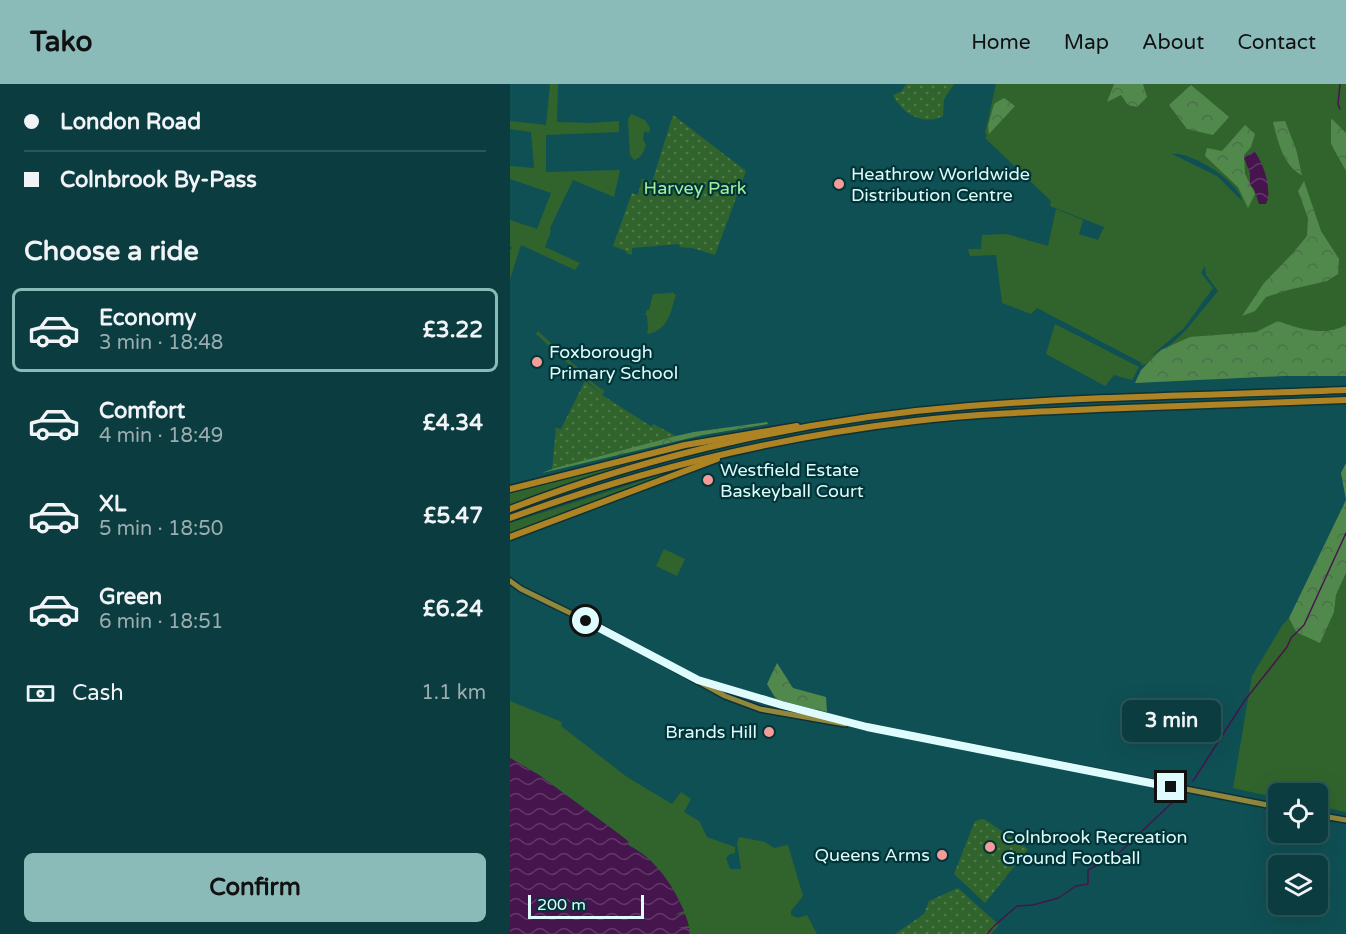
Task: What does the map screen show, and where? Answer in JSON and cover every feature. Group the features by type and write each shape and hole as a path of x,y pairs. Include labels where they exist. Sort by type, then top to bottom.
{"highway":[{"path":"510,509 576,486 679,456 750,439 839,422 939,408 1012,403 1346,390"},
{"path":"510,518 628,479 748,449 874,426 1046,411 1346,400"},
{"path":"510,489 685,445 813,423 839,422"},
{"path":"510,537 673,474 748,449"},
{"path":"510,581 521,589 603,629 723,695 747,705 1268,805"},
{"path":"510,587 521,589"},
{"path":"698,680 867,727"},
{"path":"1328,817 1346,820"}],"green space":[{"path":"550,84 558,84 557,122 619,121 619,132 546,135 546,172 620,170 614,197 573,180 550,228 545,247 580,263 575,270 521,245 510,279 510,250 512,248 510,246 510,220 537,229 551,193 510,179 510,166 534,168 531,132 510,129 510,121 546,125"},
{"path":"906,84 954,84 944,99 943,116 936,119 921,119 902,108 893,95 902,91"},
{"path":"996,84 1346,84 1346,347 1140,365 1142,363 1037,308 1031,314 1002,303 996,255 970,256 968,249 981,249 982,235 1007,234 1048,246 1056,209 1083,220 1079,234 1098,240 1104,227 1050,206 1051,201 985,138 987,136 985,133","holes":["1172,154 1190,157 1213,169 1232,185 1242,201 1217,176","1205,266 1206,275 1218,291 1186,330 1170,345 1151,356 1184,328 1213,288 1201,273"]},
{"path":"1114,84 1143,84 1147,97 1137,107 1128,105 1121,95 1107,102"},
{"path":"1191,85 1229,117 1213,135 1187,129 1169,105"},
{"path":"1004,98 1015,106 989,134 988,126 994,104"},
{"path":"631,114 645,120 650,128 649,133 645,131 644,134 643,139 646,144 643,152 639,158 634,160 630,155 628,119"},
{"name":"Harvey Park","path":"673,115 746,171 715,255 680,247 679,244 632,248 632,255 613,246 632,193 638,195 642,179 652,182"},
{"path":"1331,118 1346,133 1346,171 1331,144"},
{"path":"1285,121 1296,149 1302,175 1290,166 1279,145 1273,122"},
{"path":"1245,125 1255,134 1251,147 1244,155 1245,174 1255,194 1248,208 1238,187 1205,156 1207,148 1222,151"},
{"path":"1304,181 1321,231 1339,259 1338,274 1327,281 1266,297 1255,311 1242,316 1264,283 1307,236 1308,218 1298,191"},
{"path":"672,292 676,295 668,319 655,332 648,334 647,315 645,315 649,310 653,294"},
{"path":"1278,321 1304,329 1321,331 1330,331 1346,325 1346,376 1284,376 1135,383 1141,370 1161,350 1190,337 1256,332"},
{"path":"1055,324 1139,367 1132,380 1114,375 1105,386 1046,354"},
{"path":"538,331 605,391 602,395 536,334"},
{"path":"585,381 602,395 652,427 653,424 676,436 552,469 556,428 561,429"},
{"path":"767,422 768,424 703,435 542,473 552,469 559,445 676,436"},
{"path":"661,455 510,504 510,492"},
{"path":"1346,463 1346,500 1341,473"},
{"path":"660,475 660,477 510,534 510,523"},
{"path":"1346,500 1346,573 1336,595 1334,612 1320,643 1296,632 1289,618"},
{"path":"664,549 685,559 677,576 656,566"},
{"path":"1346,573 1346,812 1328,808 1328,783 1268,783 1268,796 1233,788 1252,676 1283,624 1289,618 1296,632 1334,612 1336,595"},
{"path":"777,663 793,688 826,697 827,712 777,701 767,684"},
{"path":"510,701 562,722 561,726 627,777 672,804 681,792 691,799 684,812 699,821 707,837 735,847 735,853 726,858 730,869 741,869 737,843 739,837 765,842 774,848 788,845 803,896 791,911 791,915 798,918 807,915 817,934 690,934 689,928 678,929 685,913 674,915 684,911 662,873 646,857 628,845 629,842 619,834 539,775 510,758"},
{"path":"984,819 1028,849 985,903 954,874 975,821"},
{"path":"958,888 999,925 991,934 895,934 924,914 929,901"}],"water":[{"path":"1254,151 1261,162 1268,184 1266,204 1259,204 1254,189 1250,185 1250,173 1244,158"},
{"path":"510,758 539,775 619,834 629,842 628,845 647,857 674,891 684,911 674,915 685,913 689,926 678,928 689,928 689,934 510,934"}],"waterway":[{"path":"1340,84 1338,104 1340,109"},
{"path":"1193,781 1245,700 1287,647 1291,638 1304,625 1346,533"},
{"path":"987,934 1017,906 1033,905 1058,898 1076,886 1088,884 1088,870 1120,852 1178,797"}],"place":[{"name":"Heathrow Worldwide Distribution Centre","path":"839,184"},
{"name":"Foxborough Primary School","path":"537,362"},
{"name":"Westfield Estate Baskeyball Court","path":"708,480"},
{"name":"Brands Hill","path":"769,732"},
{"name":"Colnbrook Recreation Ground Football","path":"990,847"},
{"name":"Queens Arms","path":"942,855"}],"route":[{"path":"586,621 698,680 782,705 867,727 1171,787"}]}
